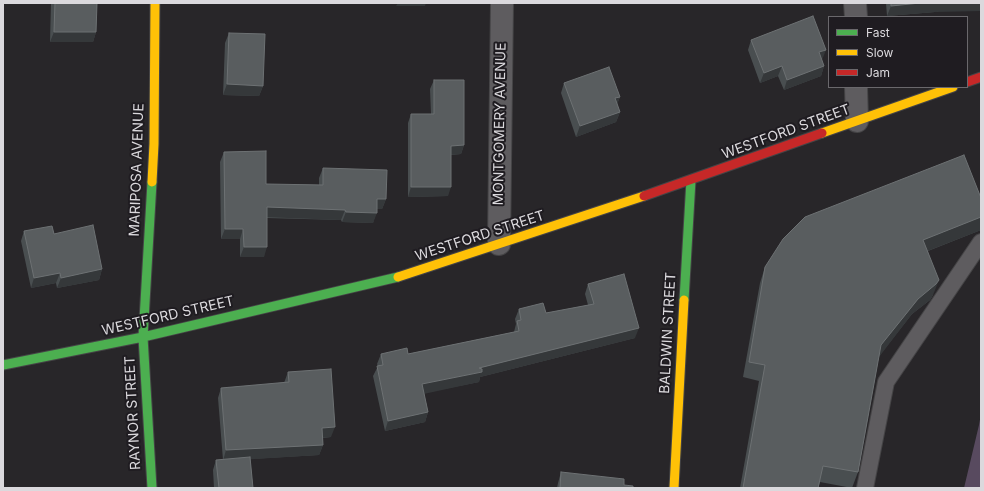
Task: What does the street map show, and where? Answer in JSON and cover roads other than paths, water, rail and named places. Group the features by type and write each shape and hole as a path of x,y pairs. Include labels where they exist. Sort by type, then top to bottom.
{"main road":[{"name":"MARIPOSA AVENUE","path":"143,337 154,144 155,3"},
{"path":"968,82 981,77"},
{"name":"WESTFORD STREET","path":"3,365 143,337 403,276 691,180 950,88"},
{"name":"BALDWIN STREET","path":"674,488 691,180"},
{"name":"RAYNOR STREET","path":"143,337 152,488"}],"street":[{"name":"MONTGOMERY AVENUE","path":"499,244 502,3"},
{"path":"855,3 856,16"},
{"path":"856,88 857,121"}],"lane":[{"path":"865,488 886,382 981,242"}]}
